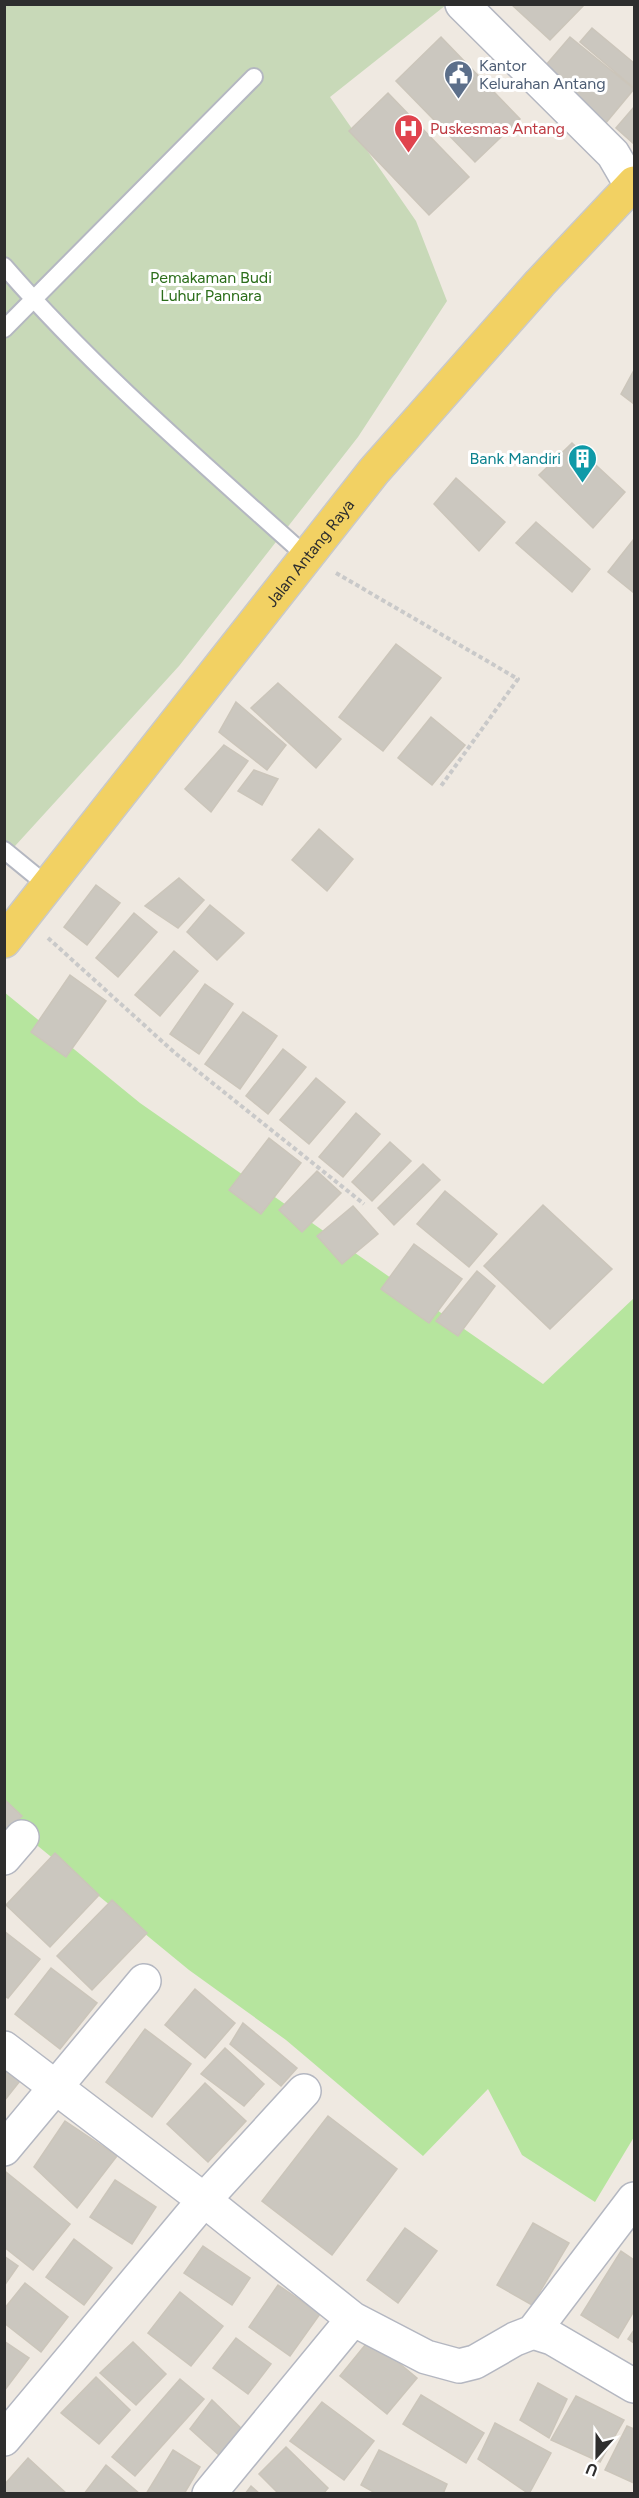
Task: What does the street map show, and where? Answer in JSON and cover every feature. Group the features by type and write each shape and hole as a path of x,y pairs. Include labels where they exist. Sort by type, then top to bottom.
{"main road":[{"name":"Jalan Antang Raya","path":"14,929 374,471 540,283 633,187"}],"street":[{"path":"462,4 613,154 633,187"},
{"path":"4,2149 144,1981"},
{"path":"4,2049 204,2200 353,2319 426,2357 459,2366 475,2362 515,2339 533,2332 634,2199"},
{"path":"4,2439 204,2200 304,2091"},
{"path":"209,2493 353,2319"},
{"path":"533,2332 552,2338 634,2386"}],"lane":[{"path":"4,329 254,77"},
{"path":"4,266 33,299 149,415 306,556"},
{"path":"4,850 48,885"}],"path":[{"path":"306,556 518,679 441,786"},
{"path":"14,929 175,1053 364,1204"}],"green space":[{"name":"Pemakaman Budi Luhur Pannara","path":"5,5 446,5 330,97 416,221 447,301 358,437 179,666 5,857"},
{"path":"4,992 140,1103 543,1384 634,1298 634,2137 595,2202 522,2155 488,2089 423,2156 286,2040 189,1970 5,1819"}],"building":[{"path":"511,4 585,4 550,40"},
{"path":"592,28 634,63 634,88 580,42"},
{"name":"Kantor Kelurahan Antang","path":"441,37 520,119 475,162 396,81"},
{"path":"570,37 634,89 605,124 540,72"},
{"name":"Puskesmas Antang","path":"388,93 469,177 429,215 349,131"},
{"path":"634,107 634,144 616,128"},
{"path":"634,370 634,404 621,394"},
{"name":"Bank Mandiri","path":"572,443 625,492 593,528 539,475"},
{"path":"456,478 505,522 479,551 434,504"},
{"path":"536,522 590,569 572,592 516,543"},
{"path":"634,539 634,593 608,572"},
{"path":"396,644 441,678 383,751 339,717"},
{"path":"278,683 341,739 316,768 251,708"},
{"path":"236,702 286,745 267,770 219,732"},
{"path":"431,717 465,745 432,785 398,758"},
{"path":"224,745 248,761 211,812 185,789"},
{"path":"254,770 278,779 262,805 238,791"},
{"path":"319,829 353,859 327,891 292,860"},
{"path":"179,878 204,900 178,928 145,906"},
{"path":"96,885 120,903 87,945 64,927"},
{"path":"210,905 244,933 217,960 187,932"},
{"path":"134,913 157,932 118,977 96,958"},
{"path":"174,951 198,971 160,1016 135,995"},
{"path":"70,975 106,1001 66,1057 31,1032"},
{"path":"205,984 233,1004 199,1054 170,1034"},
{"path":"243,1012 277,1036 240,1089 205,1064"},
{"path":"283,1049 306,1067 268,1114 246,1096"},
{"path":"316,1078 345,1102 309,1144 280,1120"},
{"path":"356,1113 380,1134 343,1177 319,1157"},
{"path":"269,1138 301,1163 261,1214 229,1190"},
{"path":"390,1142 411,1161 372,1201 352,1182"},
{"path":"423,1164 440,1180 394,1225 378,1208"},
{"path":"317,1171 341,1193 302,1232 279,1210"},
{"path":"445,1191 497,1234 469,1267 417,1224"},
{"path":"543,1205 612,1269 550,1329 484,1266"},
{"path":"353,1206 378,1234 342,1264 317,1236"},
{"path":"414,1244 462,1279 429,1323 381,1289"},
{"path":"477,1271 495,1286 458,1336 436,1321"},
{"path":"4,1799 22,1816 4,1834"},
{"path":"55,1853 99,1895 50,1947 6,1905"},
{"path":"112,1900 147,1933 92,1990 57,1956"},
{"path":"4,1931 40,1959 8,1998 4,1996"},
{"path":"51,1968 97,2003 60,2049 15,2014"},
{"path":"195,1989 235,2023 205,2058 165,2025"},
{"path":"243,2023 297,2068 281,2086 230,2044"},
{"path":"145,2029 191,2064 152,2117 106,2082"},
{"path":"225,2048 264,2084 244,2106 201,2074"},
{"path":"4,2069 20,2081 4,2101"},
{"path":"205,2083 246,2121 208,2162 167,2124"},
{"path":"328,2116 397,2169 332,2255 262,2201"},
{"path":"65,2121 117,2156 77,2208 34,2167"},
{"path":"6,2172 70,2224 33,2270 4,2247"},
{"path":"115,2180 156,2207 132,2244 90,2217"},
{"path":"533,2223 569,2243 532,2305 497,2285"},
{"path":"405,2228 437,2251 398,2303 367,2280"},
{"path":"74,2239 112,2268 84,2305 46,2277"},
{"path":"203,2246 250,2278 232,2305 184,2273"},
{"path":"621,2251 634,2260 634,2311 618,2338 581,2315"},
{"path":"4,2256 18,2266 4,2286"},
{"path":"25,2283 68,2317 41,2352 4,2323 4,2309"},
{"path":"278,2285 320,2314 290,2356 249,2327"},
{"path":"180,2292 223,2326 191,2366 148,2333"},
{"path":"634,2330 634,2343 628,2339"},
{"path":"236,2338 271,2364 248,2394 213,2368"},
{"path":"370,2339 417,2378 387,2414 340,2376"},
{"path":"4,2341 29,2358 4,2391"},
{"path":"133,2342 166,2374 136,2405 100,2373"},
{"path":"96,2377 130,2410 99,2444 61,2413"},
{"path":"180,2379 204,2399 135,2476 112,2457"},
{"path":"538,2383 567,2399 549,2438 520,2420"},
{"path":"421,2395 484,2433 466,2463 403,2424"},
{"path":"576,2396 624,2420 600,2462 551,2440"},
{"path":"212,2400 242,2429 220,2456 190,2429"},
{"path":"322,2402 374,2441 344,2480 290,2441"},
{"path":"495,2423 551,2453 529,2494 478,2459"},
{"path":"627,2426 634,2429 634,2483 605,2470"},
{"path":"286,2447 328,2488 323,2494 279,2494 259,2474"},
{"path":"173,2450 200,2467 184,2494 146,2494"},
{"path":"379,2450 447,2484 443,2494 377,2494 361,2485"},
{"path":"28,2458 67,2494 7,2494 4,2491 4,2485"},
{"path":"106,2465 140,2494 84,2494"},
{"path":"251,2486 260,2494 245,2494"}],"place":[{"name":"Kantor Kelurahan Antang","path":"458,100"},
{"name":"Puskesmas Antang","path":"409,154"},
{"name":"Bank Mandiri","path":"582,484"}]}
